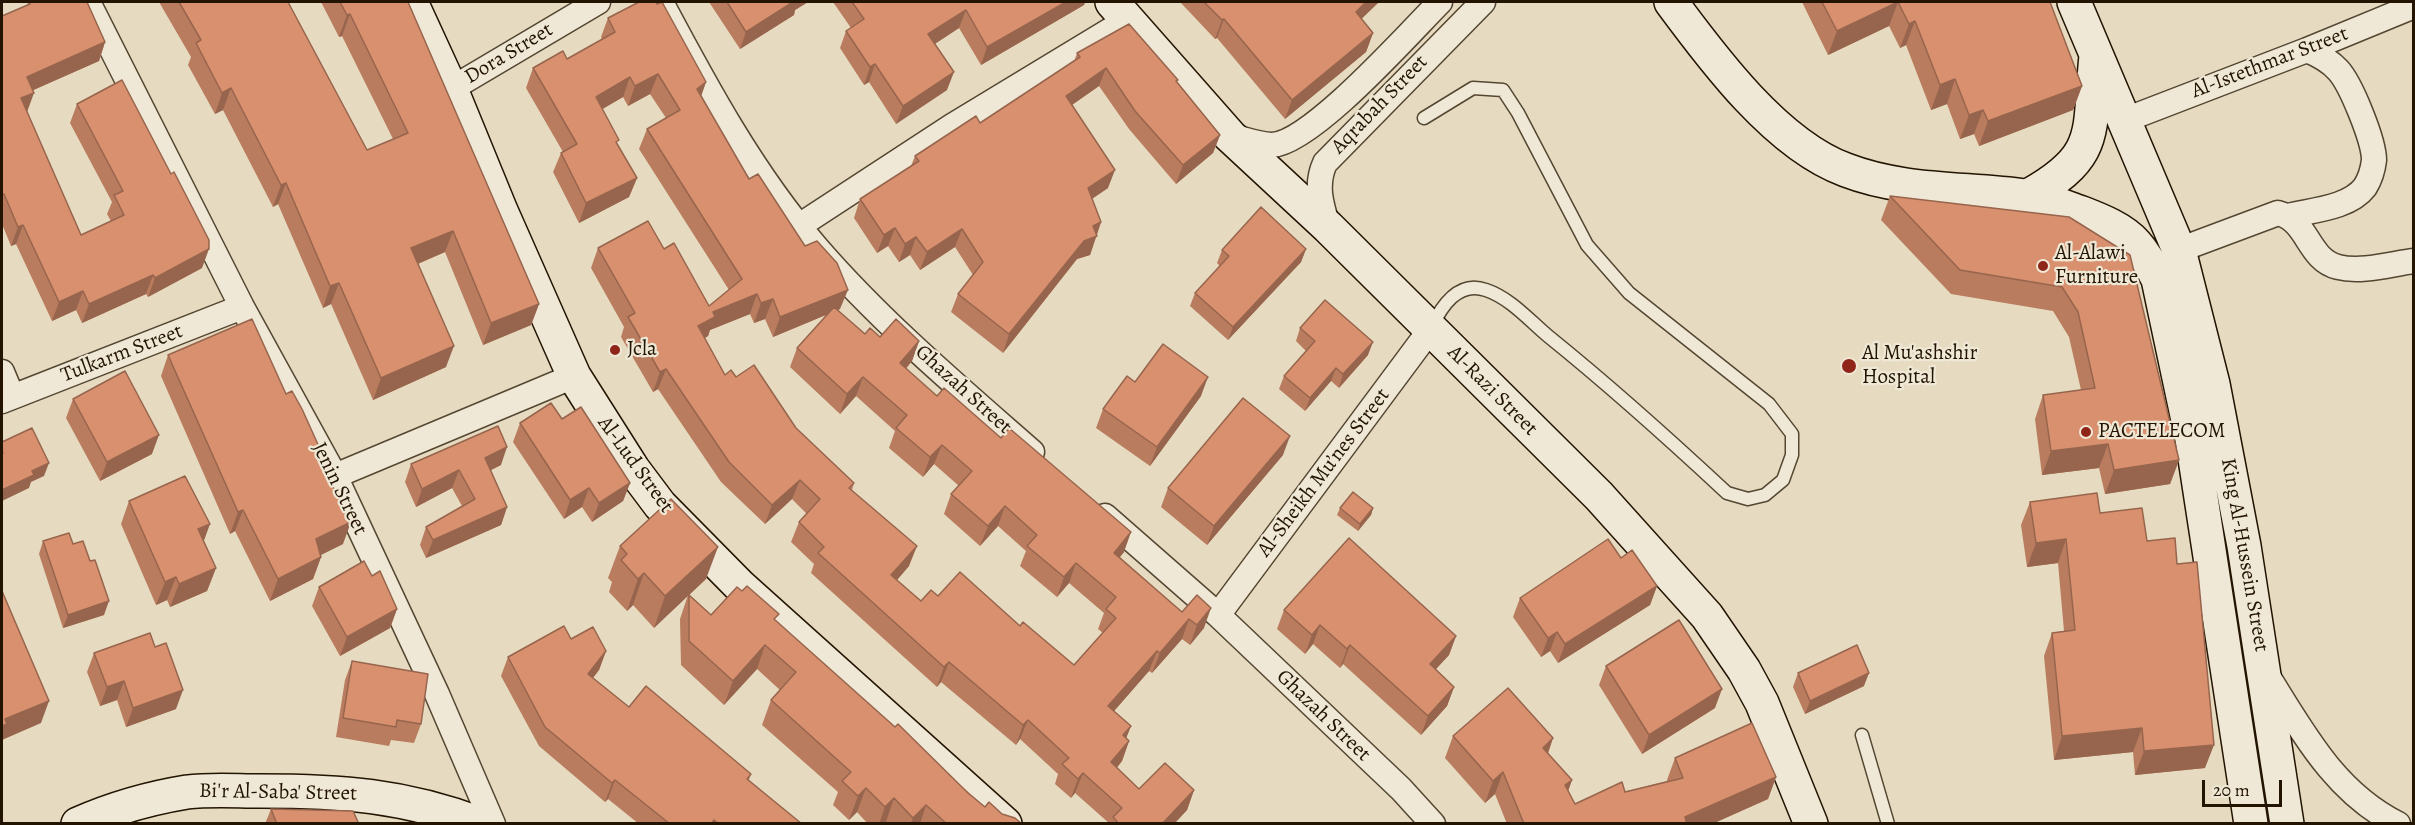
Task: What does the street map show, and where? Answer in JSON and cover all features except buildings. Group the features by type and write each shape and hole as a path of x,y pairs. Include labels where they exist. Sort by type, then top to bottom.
{"street":[{"name":"Jenin Street","path":"88,2 242,307 335,476 437,694 493,824"},
{"name":"Al-Lud Street","path":"411,2 451,89 501,211 574,376 633,469 660,505 740,586 1005,824"},
{"name":"Dora Street","path":"451,89 598,2"},
{"name":"Ghazah Street","path":"661,2 707,88 754,164 799,226 873,306 1047,465"},
{"name":"Aqrabah Street","path":"1230,136 1272,145 1287,141 1309,128 1361,81 1440,2"},
{"name":"Aqrabah Street","path":"1328,227 1320,199 1320,174 1325,162 1458,10 1484,2"},
{"name":"King Al-Hussein Street","path":"1671,2 1707,51 1744,92 1813,154 1844,170 1907,185 2028,196 2095,218 2119,231 2136,244 2158,279 2192,440 2251,824"},
{"name":"King Al-Hussein Street","path":"2074,2 2179,250 2213,384 2244,546 2287,824"},
{"name":"Al-Istethmar Street","path":"2125,120 2414,6"},
{"path":"799,226 952,126 1120,11"},
{"name":"Al-Razi Street","path":"1120,11 1230,136 1328,227 1599,496 1707,616 1744,670 1762,704 1811,824"},
{"path":"2288,216 2342,203 2354,197 2368,180 2374,159 2371,145 2340,72 2331,62 2307,50"},
{"path":"2028,196 2066,173 2085,147 2091,125 2096,56"},
{"path":"2179,250 2278,213 2298,223 2318,256 2337,267 2348,269 2414,261"},
{"name":"Tulkarm Street","path":"7,398 242,307"},
{"name":"Al-Sheikh Mu’nes Street","path":"1218,615 1430,330"},
{"path":"2,372 7,398"},
{"path":"335,476 574,376"},
{"name":"Ghazah Street","path":"1092,504 1218,615 1401,789 1433,824"},
{"path":"2263,668 2311,747 2333,774 2349,791 2398,824"},
{"name":"Bi'r Al-Saba' Street","path":"78,824 106,813 189,792 234,790 360,793 416,802 480,824"}],"lane":[{"path":"1424,118 1473,88 1503,90 1518,113 1587,245 1629,293 1769,404 1792,434 1792,455 1783,480 1765,495 1748,499 1727,493 1615,391 1513,305 1485,289 1470,289 1451,296 1430,330"},
{"path":"1862,735 1888,824"}],"place":[{"name":"Al-Alawi Furniture","path":"2043,266"},
{"name":"Jcla","path":"615,350"},
{"name":"Al Mu'ashshir Hospital","path":"1849,366"},
{"name":"PACTELECOM","path":"2086,432"}]}
